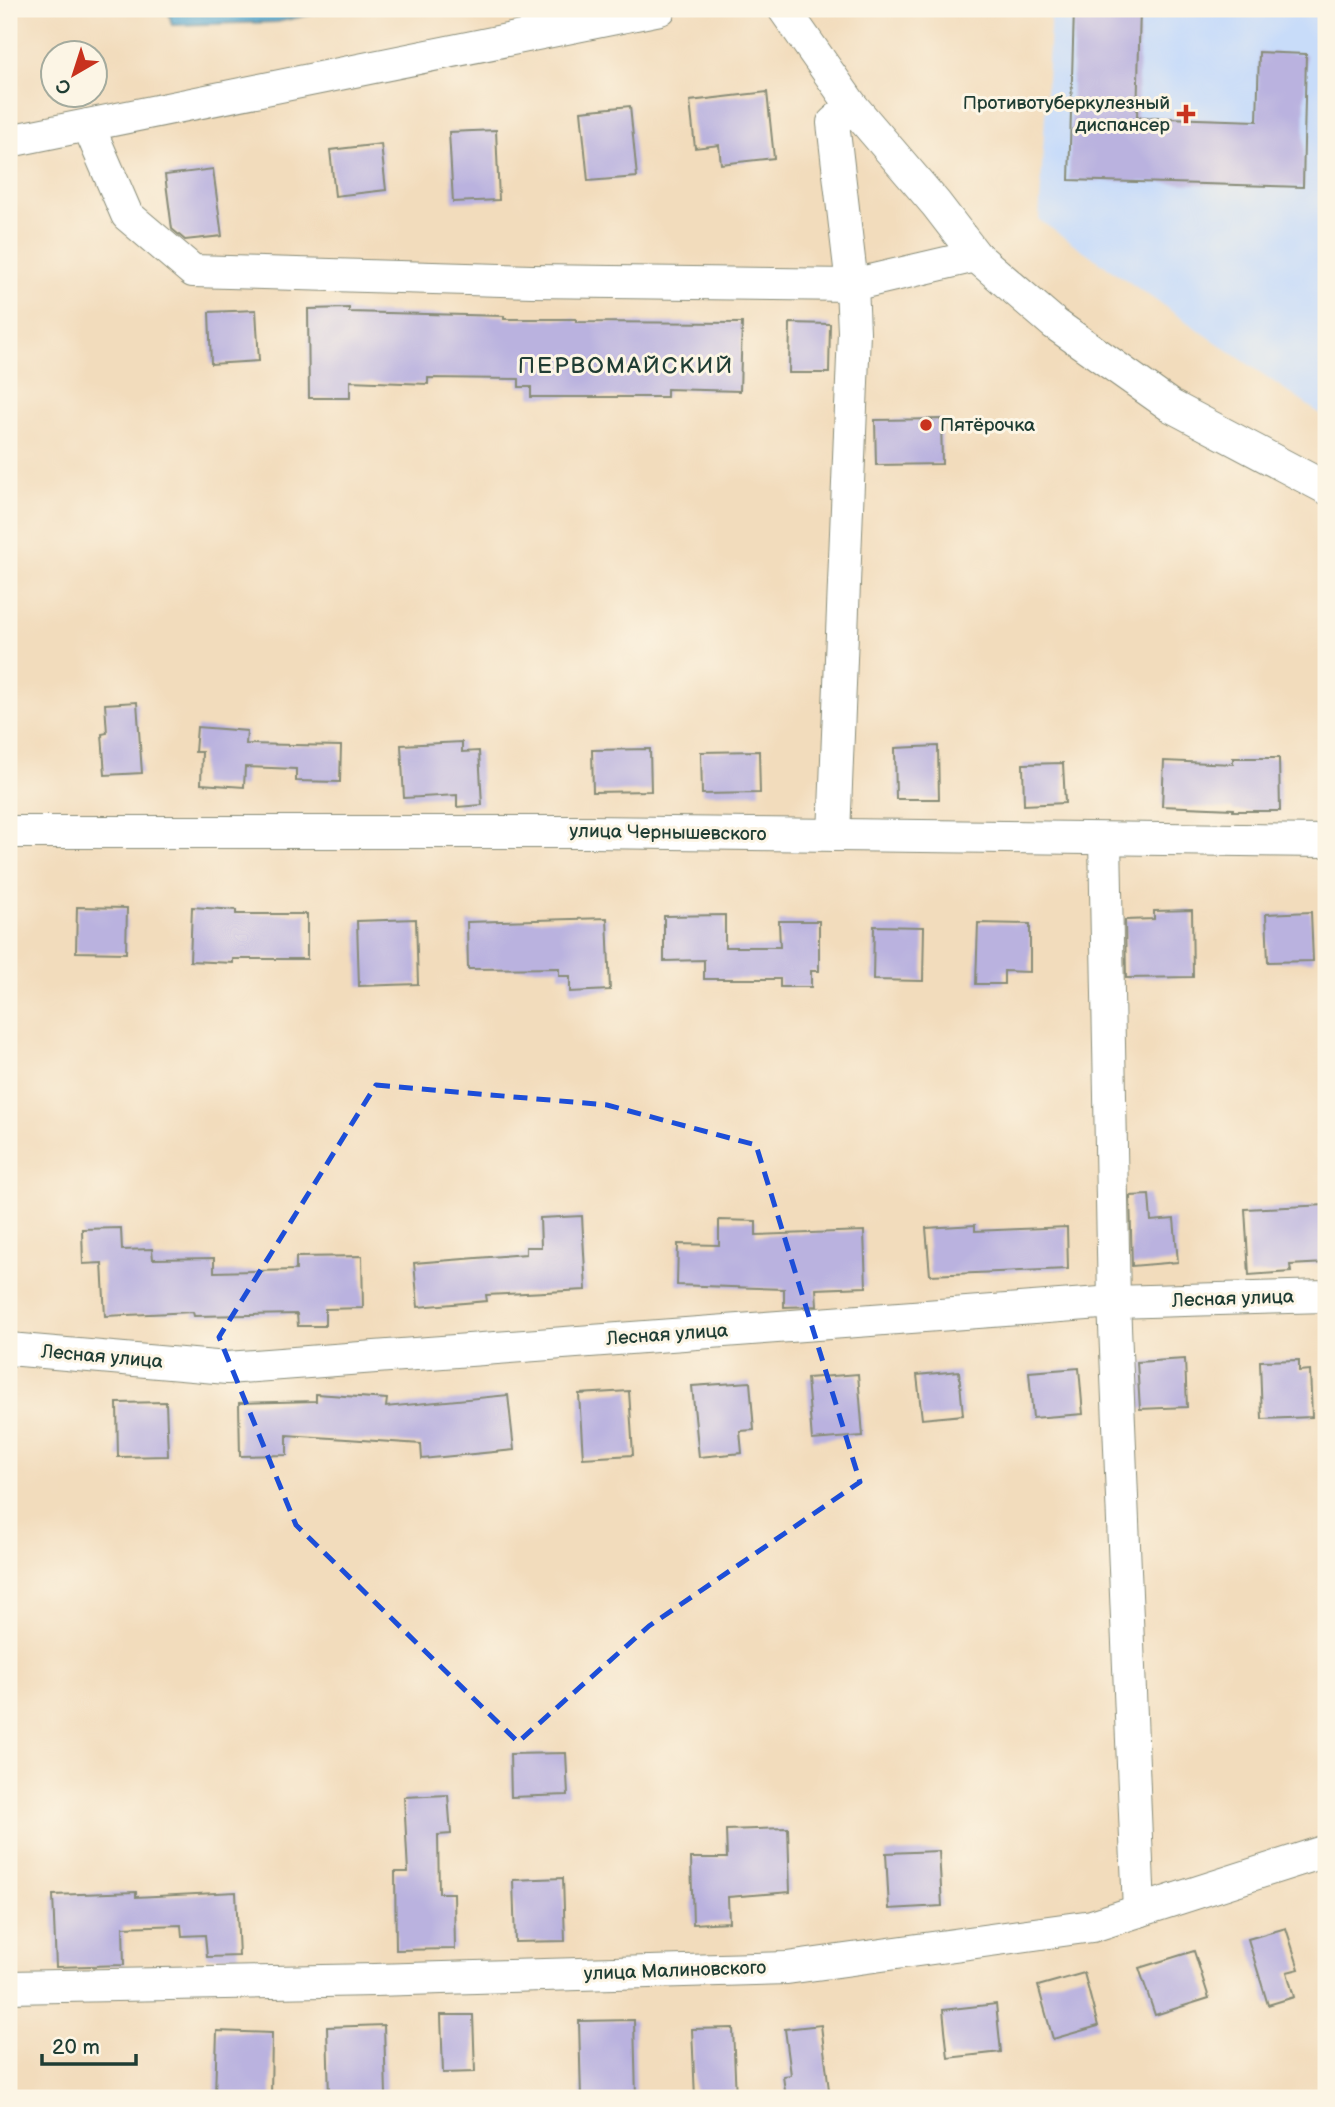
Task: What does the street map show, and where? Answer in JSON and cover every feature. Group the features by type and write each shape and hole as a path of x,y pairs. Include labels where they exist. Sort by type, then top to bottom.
{"street":[{"path":"9,141 660,9"},
{"path":"784,9 852,106 936,204 976,256 1055,324 1171,406 1326,488"},
{"path":"834,835 854,332 852,285 833,123 852,106"},
{"path":"88,125 127,215 193,271 532,281 852,285 976,256"},
{"name":"улица Чернышевского","path":"9,832 590,832 1326,841"},
{"path":"1105,839 1114,1302 1139,1911"},
{"name":"Лесная улица","path":"9,1349 227,1368 1114,1302 1326,1296"},
{"name":"улица Малиновского","path":"9,1987 787,1968 1091,1926 1326,1851"}],"highlighted area":[{"path":"376,1085 607,1105 756,1145 860,1482 649,1626 518,1742 296,1525 219,1337"}],"shaded area":[{"name":"Противотуберкулезный диспансер","path":"1051,9 1326,9 1326,418 1039,220"}],"water":[{"path":"168,9 336,9 277,22 172,25"}],"building":[{"path":"1074,9 1140,9 1137,117 1257,121 1259,52 1306,54 1303,187 1069,180"},
{"path":"767,92 774,158 721,164 719,145 695,148 690,101"},
{"path":"630,106 637,177 588,181 581,111"},
{"path":"496,130 499,200 453,202 449,132"},
{"path":"381,144 386,190 335,196 330,150"},
{"path":"213,169 222,236 185,240 172,229 165,175"},
{"path":"349,308 349,312 504,316 504,319 576,319 576,322 742,323 740,391 667,389 667,397 531,397 531,387 519,387 519,379 428,378 428,384 350,381 350,398 309,398 308,309"},
{"path":"256,310 259,361 211,364 209,312"},
{"path":"790,323 830,324 829,373 789,373"},
{"path":"941,419 942,464 876,465 875,420"},
{"path":"137,702 142,773 105,775 102,734 107,733 105,704"},
{"path":"197,727 247,731 246,744 341,746 340,782 296,781 296,769 245,767 244,787 201,784 202,752 195,752"},
{"path":"462,742 462,752 479,751 482,805 457,807 457,795 404,798 401,745"},
{"path":"938,746 939,799 896,799 895,748"},
{"path":"650,749 651,791 593,792 592,750"},
{"path":"759,751 760,793 702,794 701,752"},
{"path":"1233,758 1279,758 1280,811 1162,806 1164,761 1233,764"},
{"path":"1063,763 1065,803 1024,805 1023,764"},
{"path":"77,907 127,908 126,953 76,952"},
{"path":"192,907 236,910 236,914 307,914 307,959 233,959 233,963 190,961"},
{"path":"1192,910 1193,977 1126,978 1125,920 1154,919 1154,911"},
{"path":"1311,912 1313,961 1268,962 1266,914"},
{"path":"725,915 725,947 780,947 779,921 819,921 819,971 811,971 811,987 780,987 780,979 704,979 704,960 664,961 664,916"},
{"path":"607,918 610,990 570,992 570,976 559,976 559,968 468,969 467,922"},
{"path":"416,919 418,984 359,986 357,921"},
{"path":"978,923 1030,924 1030,972 1004,971 1004,984 976,984"},
{"path":"874,926 924,927 923,981 873,980"},
{"path":"1149,1195 1151,1221 1174,1219 1178,1262 1132,1266 1130,1196"},
{"path":"1326,1205 1326,1263 1290,1265 1291,1272 1249,1275 1245,1209"},
{"path":"582,1216 586,1290 486,1295 487,1301 418,1307 414,1263 526,1254 526,1247 541,1247 540,1218"},
{"path":"719,1220 756,1221 756,1235 864,1231 866,1287 816,1289 817,1306 784,1307 784,1289 677,1285 678,1244 719,1245"},
{"path":"975,1225 975,1231 1067,1227 1068,1269 930,1275 926,1228"},
{"path":"121,1228 122,1250 152,1249 153,1259 214,1258 214,1272 296,1270 296,1257 362,1256 363,1308 325,1309 325,1326 298,1326 297,1314 194,1316 193,1312 105,1316 102,1263 83,1264 82,1229"},
{"path":"1185,1359 1187,1407 1140,1409 1137,1362"},
{"path":"1299,1360 1299,1371 1310,1370 1312,1417 1262,1419 1260,1361"},
{"path":"1079,1368 1083,1414 1033,1418 1029,1372"},
{"path":"959,1371 963,1415 922,1419 917,1375"},
{"path":"858,1374 863,1436 812,1440 807,1378"},
{"path":"750,1382 754,1430 740,1431 742,1453 699,1457 692,1386"},
{"path":"629,1391 633,1455 583,1458 579,1394"},
{"path":"316,1394 387,1399 386,1407 508,1395 514,1450 422,1459 421,1444 287,1435 287,1455 240,1456 239,1403 316,1401"},
{"path":"166,1402 168,1456 118,1457 117,1403"},
{"path":"566,1753 568,1795 511,1797 510,1754"},
{"path":"448,1795 451,1834 438,1835 439,1893 454,1893 455,1949 396,1950 395,1872 408,1872 404,1797"},
{"path":"788,1828 790,1892 728,1897 729,1922 693,1924 691,1858 727,1858 726,1830"},
{"path":"939,1851 942,1906 889,1909 886,1853"},
{"path":"563,1878 565,1941 515,1942 513,1880"},
{"path":"136,1892 136,1897 236,1892 239,1956 207,1957 205,1935 182,1936 181,1925 123,1927 124,1965 56,1967 53,1895"},
{"path":"1286,1928 1299,1969 1287,1972 1294,1997 1268,2005 1248,1939"},
{"path":"1194,1951 1209,1998 1155,2015 1139,1968"},
{"path":"1084,1973 1098,2026 1053,2039 1038,1986"},
{"path":"996,2004 1001,2052 948,2058 943,2010"},
{"path":"441,2015 473,2015 475,2072 443,2073"},
{"path":"634,2020 636,2098 581,2098 579,2021"},
{"path":"384,2025 386,2095 329,2097 327,2027"},
{"path":"821,2025 830,2098 786,2098 783,2076 791,2075 785,2029"},
{"path":"733,2028 736,2098 695,2098 692,2029"},
{"path":"217,2031 272,2033 271,2097 215,2096"}],"place":[{"name":"Противотуберкулезный диспансер","path":"1186,114"},
{"name":"Пятёрочка","path":"926,425"}],"district":[{"name":"ПЕРВОМАЙСКИЙ","path":"626,366"}]}
